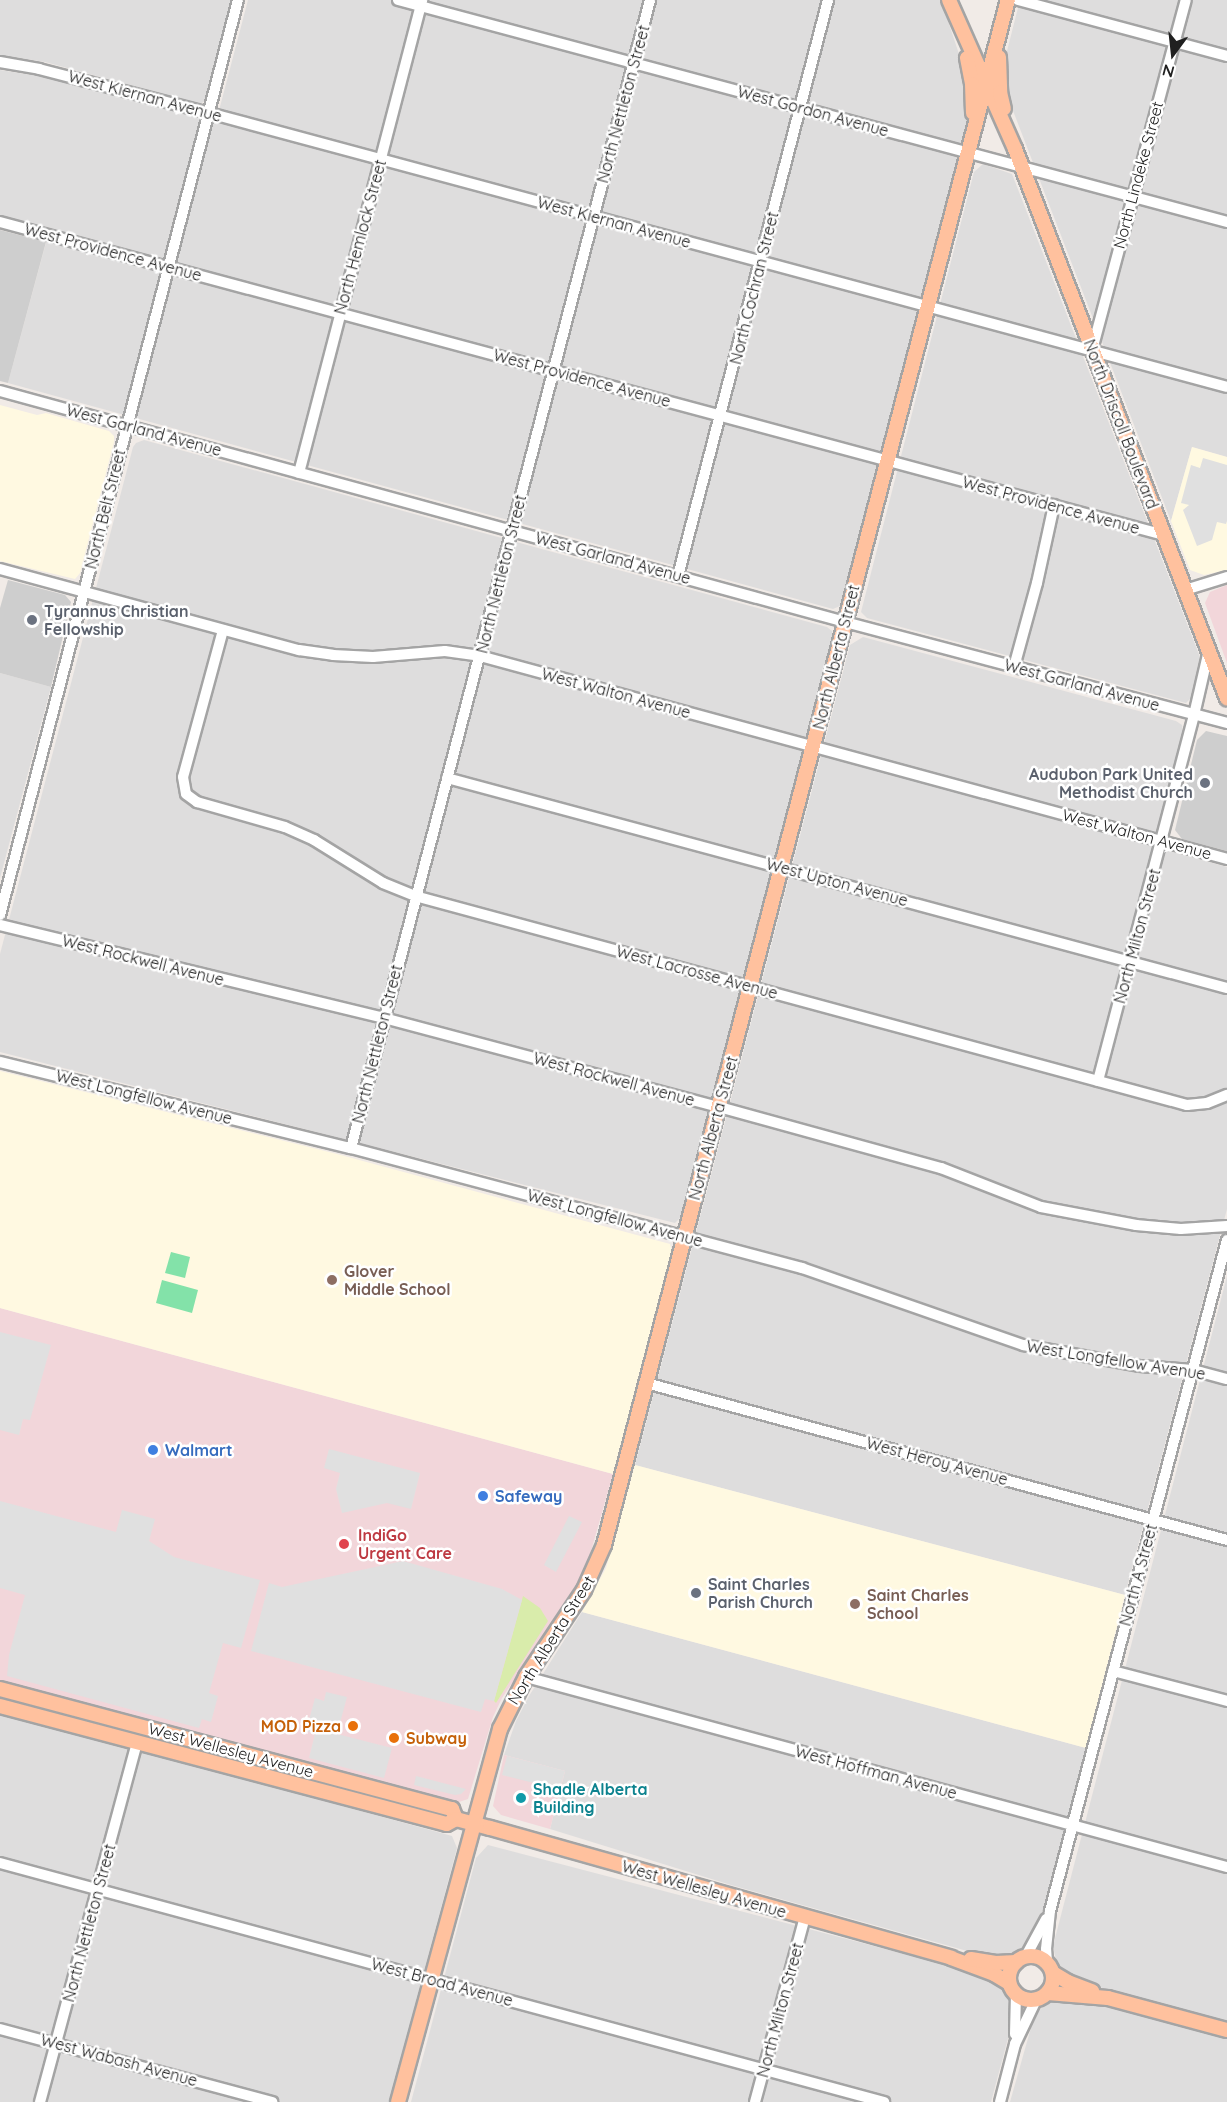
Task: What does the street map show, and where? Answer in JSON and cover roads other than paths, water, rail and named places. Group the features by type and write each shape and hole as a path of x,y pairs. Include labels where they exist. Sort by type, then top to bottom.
{"main road":[{"name":"North Driscoll Boulevard","path":"949,0 1015,149 1227,698"},
{"name":"North Alberta Street","path":"398,2102 498,1735 526,1677 573,1607 595,1569 719,1107 1008,0"},
{"name":"North Driscoll Boulevard","path":"1003,18 998,68 1000,92 1015,149"},
{"name":"North Alberta Street","path":"961,29 972,84 973,131"},
{"name":"West Wellesley Avenue","path":"0,1689 452,1809 456,1819"},
{"name":"West Wellesley Avenue","path":"0,1706 447,1824 456,1819 474,1824 951,1958 994,1974 1013,1989"},
{"path":"167,1751 179,1748 214,1750 221,1748 256,1774"},
{"path":"1108,1998 1025,1999 1013,1989 1009,1972 1021,1959 1038,1955 1068,1982 1108,1998 1227,2030"},
{"name":"West Wellesley Avenue","path":"951,1958 1021,1959"},
{"path":"1042,1997 1050,1968"}],"street":[{"name":"North Belt Street","path":"0,915 238,0"},
{"name":"West Gordon Avenue","path":"398,0 422,3 633,63 1227,222"},
{"name":"North Nettleton Street","path":"351,1148 650,0"},
{"name":"North Cochran Street","path":"678,576 722,415 828,0"},
{"path":"1018,0 1227,56"},
{"name":"North Lindeke Street","path":"1092,350 1186,0"},
{"name":"North Hemlock Street","path":"299,474 422,3"},
{"name":"West Kiernan Avenue","path":"0,62 39,69 209,113 1227,387"},
{"name":"West Providence Avenue","path":"0,222 1164,535"},
{"name":"West Garland Avenue","path":"0,391 845,622 1227,723"},
{"path":"1014,667 1037,583 1054,505"},
{"name":"West Walton Avenue","path":"0,569 299,650 373,657 445,651 480,656 1227,859"},
{"path":"1185,590 1227,577"},
{"name":"West Lacrosse Avenue","path":"223,630 185,764 184,790 197,801 285,827 314,840 383,883 415,896 1186,1105 1207,1103 1227,1095"},
{"name":"North Milton Street","path":"1098,1081 1209,650"},
{"name":"West Upton Avenue","path":"447,778 782,866 1227,988"},
{"name":"West Rockwell Avenue","path":"0,925 384,1018 719,1107 941,1168 1041,1206 1136,1225 1181,1229 1227,1226"},
{"name":"West Longfellow Avenue","path":"0,1062 351,1148 802,1268 1023,1345 1130,1364 1193,1370 1227,1378"},
{"name":"North A Street","path":"1050,1968 1046,1938 1050,1911 1227,1240"},
{"name":"West Heroy Avenue","path":"646,1383 1227,1540"},
{"path":"1113,1671 1227,1701"},
{"name":"West Hoffman Avenue","path":"526,1677 1227,1867"},
{"name":"North Nettleton Street","path":"40,2102 136,1743"},
{"name":"West Broad Avenue","path":"0,1863 885,2102"},
{"name":"North A Street","path":"1021,1959 1050,1911"},
{"name":"North Milton Street","path":"755,2102 805,1917"},
{"path":"1013,1989 1015,2044"},
{"path":"1000,2102 1015,2044 1028,2013 1042,1997"},
{"name":"West Wabash Avenue","path":"0,2029 272,2102"}],"place":[{"name":"Tyrannus Christian Fellowship","path":"32,620"},
{"name":"Audubon Park United Methodist Church","path":"1205,783"},
{"name":"Glover Middle School","path":"332,1280"},
{"name":"Walmart","path":"153,1450"},
{"name":"Safeway","path":"483,1496"},
{"name":"IndiGo Urgent Care","path":"344,1544"},
{"name":"Saint Charles Parish Church","path":"696,1593"},
{"name":"Saint Charles School","path":"855,1604"},
{"name":"MOD Pizza","path":"353,1726"},
{"name":"Subway","path":"394,1738"},
{"name":"Shadle Alberta Building","path":"521,1798"}]}
